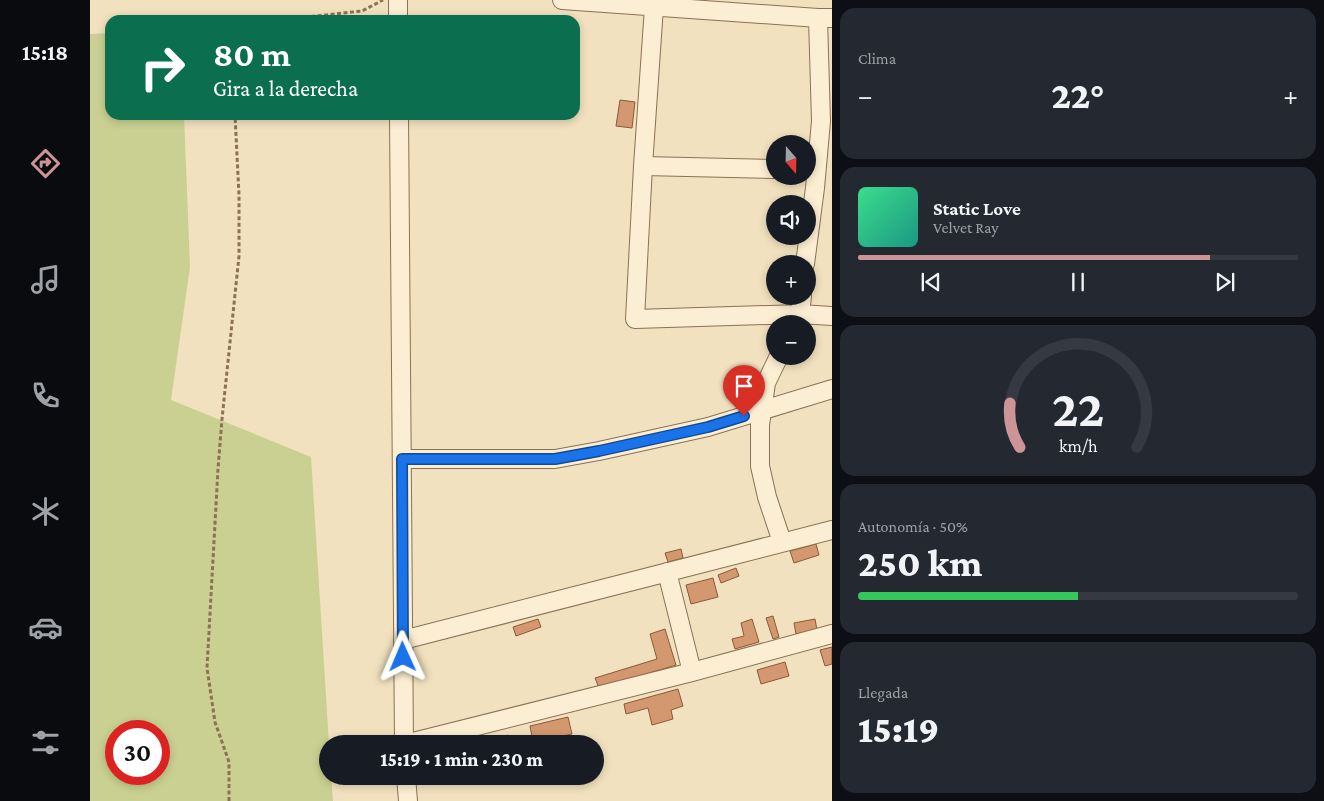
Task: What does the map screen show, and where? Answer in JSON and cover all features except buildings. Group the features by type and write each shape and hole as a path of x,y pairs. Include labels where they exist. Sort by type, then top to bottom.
{"street":[{"path":"398,0 398,15"},
{"path":"562,0 825,18 819,170 806,255"},
{"path":"654,7 635,319 799,311 832,316"},
{"path":"399,120 404,735"},
{"path":"643,166 766,169"},
{"path":"774,365 766,383 760,424 760,466 767,497 782,542"},
{"path":"402,459 555,459 708,427 832,389"},
{"path":"403,640 832,530"},
{"path":"667,572 692,672"},
{"path":"440,735 692,672 832,634"},
{"path":"407,785 408,801"}],"path":[{"path":"325,15 362,11 383,0"},
{"path":"229,801 229,762 215,722 207,668 219,453 240,256 239,195 234,120"}],"green space":[{"path":"105,33 105,120 184,120 190,267 171,400 311,457 328,735 319,735 319,785 332,785 333,801 90,801 90,34"}],"route":[{"path":"403,657 402,459 555,459 708,427 744,416"}]}
